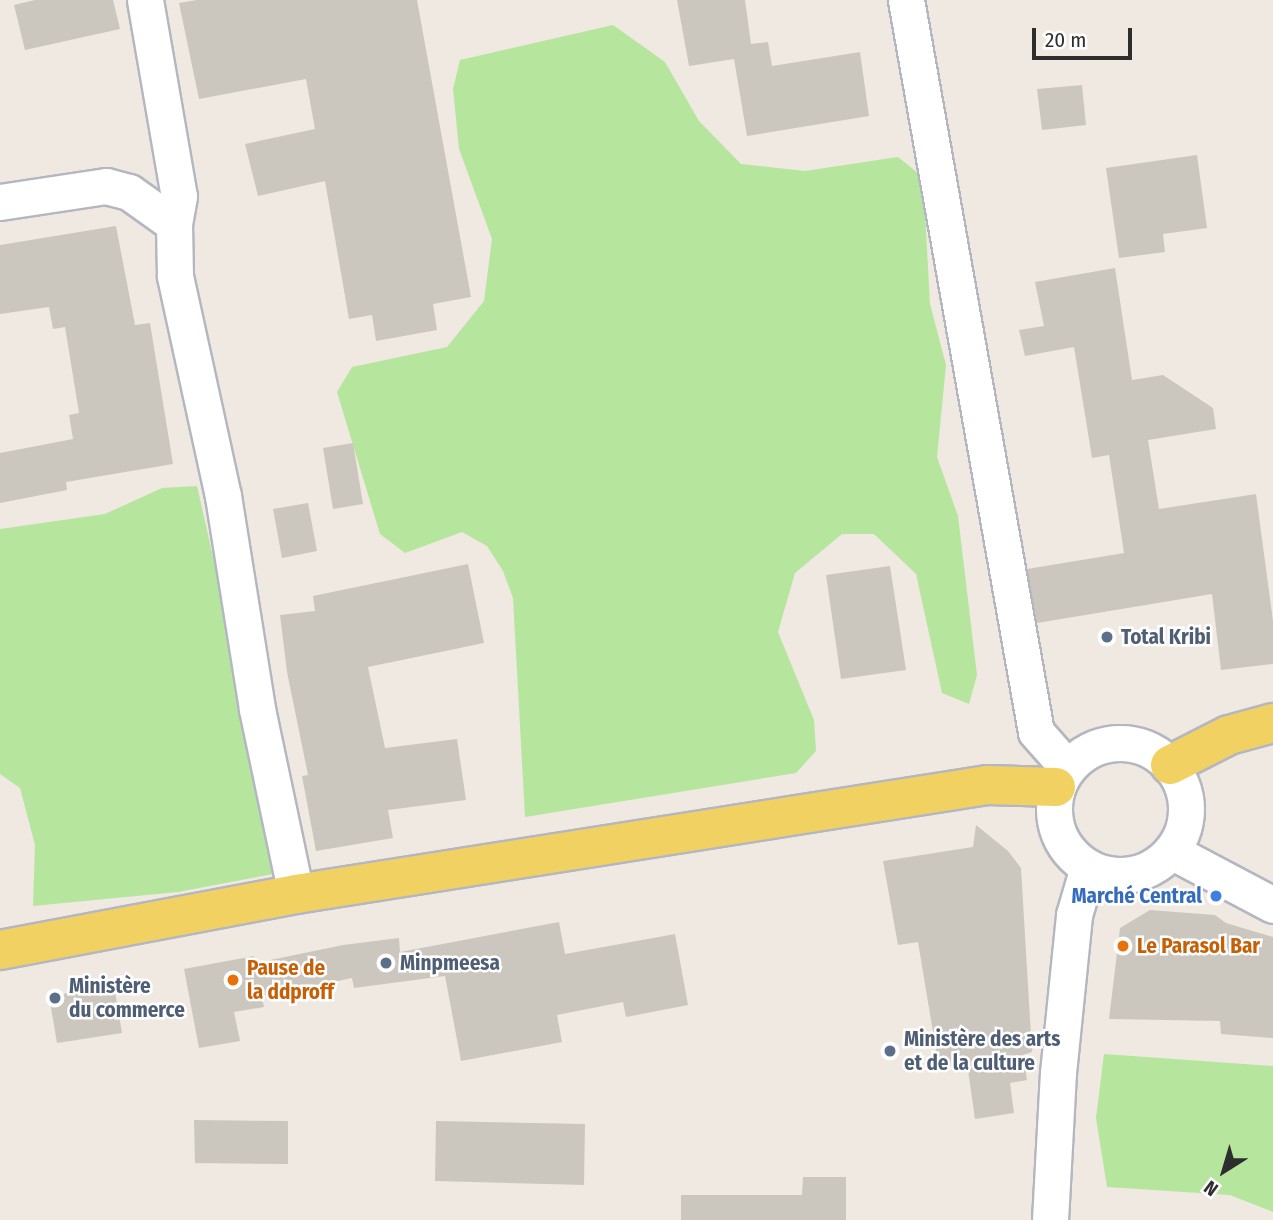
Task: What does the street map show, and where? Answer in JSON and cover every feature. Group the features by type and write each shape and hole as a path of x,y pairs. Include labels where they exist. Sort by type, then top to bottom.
{"main road":[{"path":"1170,765 1229,735 1273,723"},
{"path":"0,950 296,894 987,785 1061,777"}],"street":[{"path":"145,0 178,196 174,224 175,276 223,496 257,709 296,894"},
{"path":"906,0 1035,732 1061,777"},
{"path":"0,202 106,186 130,192 174,224"},
{"path":"1106,743 1129,743 1152,750 1170,765 1182,785 1186,807 1183,831 1171,851 1158,863 1124,875 1106,874 1088,867 1070,853 1058,833 1053,811 1061,777 1084,752 1106,743"},
{"path":"1171,851 1273,905"},
{"path":"1050,1220 1058,1073 1074,915 1088,867"}],"green space":[{"path":"613,25 665,62 699,121 741,164 805,171 898,157 923,177 930,304 946,365 937,457 958,516 977,675 969,704 942,693 916,574 874,534 842,534 795,573 778,632 814,720 816,751 796,773 525,817 513,598 503,571 487,546 462,532 405,553 380,534 337,392 352,367 447,347 484,301 492,239 459,149 453,89 460,60"},
{"path":"197,486 263,777 278,873 178,892 33,906 35,845 20,788 0,774 0,529 105,514 162,488"},
{"path":"1104,1054 1273,1066 1273,1212 1230,1195 1107,1187 1096,1118"}],"building":[{"path":"35,0 113,0 120,29 25,50 14,5"},
{"path":"197,0 417,0 471,297 433,304 437,330 376,341 372,315 349,319 325,181 258,196 245,144 315,129 306,79 199,99 179,3"},
{"path":"677,0 745,0 751,44 768,42 772,66 860,52 869,116 747,136 734,59 689,66"},
{"path":"1082,85 1086,125 1042,130 1037,89"},
{"path":"1197,155 1207,228 1163,234 1165,252 1119,258 1106,168"},
{"path":"116,226 135,325 150,323 173,464 66,482 67,490 0,503 0,453 73,439 69,415 79,413 65,327 53,329 49,307 0,314 0,245"},
{"path":"1115,268 1132,380 1163,375 1213,408 1216,429 1148,440 1159,509 1256,494 1273,621 1273,664 1221,670 1212,594 1037,623 1027,569 1124,553 1109,455 1092,458 1074,347 1025,356 1019,330 1044,326 1035,282"},
{"path":"353,443 363,504 333,509 323,448"},
{"path":"308,503 317,551 282,558 273,509"},
{"path":"468,564 484,643 368,667 385,748 457,739 466,800 388,810 393,838 316,851 302,776 308,775 287,672 280,615 315,611 313,596"},
{"path":"890,566 906,670 841,679 826,575"},
{"path":"976,825 1008,851 1021,868 1032,1052 1023,1055 1027,1080 1010,1083 1014,1113 975,1119 967,1063 939,1068 918,942 898,945 883,861 973,847"},
{"path":"1150,910 1215,915 1226,923 1273,937 1273,1038 1221,1034 1220,1021 1109,1019 1120,928"},
{"path":"559,922 565,954 675,934 688,1005 626,1017 623,1002 557,1015 562,1042 461,1061 445,976 354,988 352,978 262,997 264,1007 234,1012 240,1041 199,1048 184,969 254,956 256,963 343,945 399,938 400,952"},
{"path":"114,986 122,1033 57,1043 49,996"},
{"path":"194,1120 288,1121 288,1164 195,1163"},
{"path":"436,1121 585,1124 584,1185 435,1181"},
{"path":"803,1177 846,1177 846,1220 681,1220 681,1195 802,1195"}],"place":[{"name":"Total Kribi","path":"1107,637"},
{"name":"Marché Central","path":"1216,896"},
{"name":"Le Parasol Bar","path":"1123,946"},
{"name":"Minpmeesa","path":"386,963"},
{"name":"Pause de la ddproff","path":"233,980"},
{"name":"Ministère du commerce","path":"55,998"},
{"name":"Ministère des arts et de la culture","path":"890,1051"}]}
